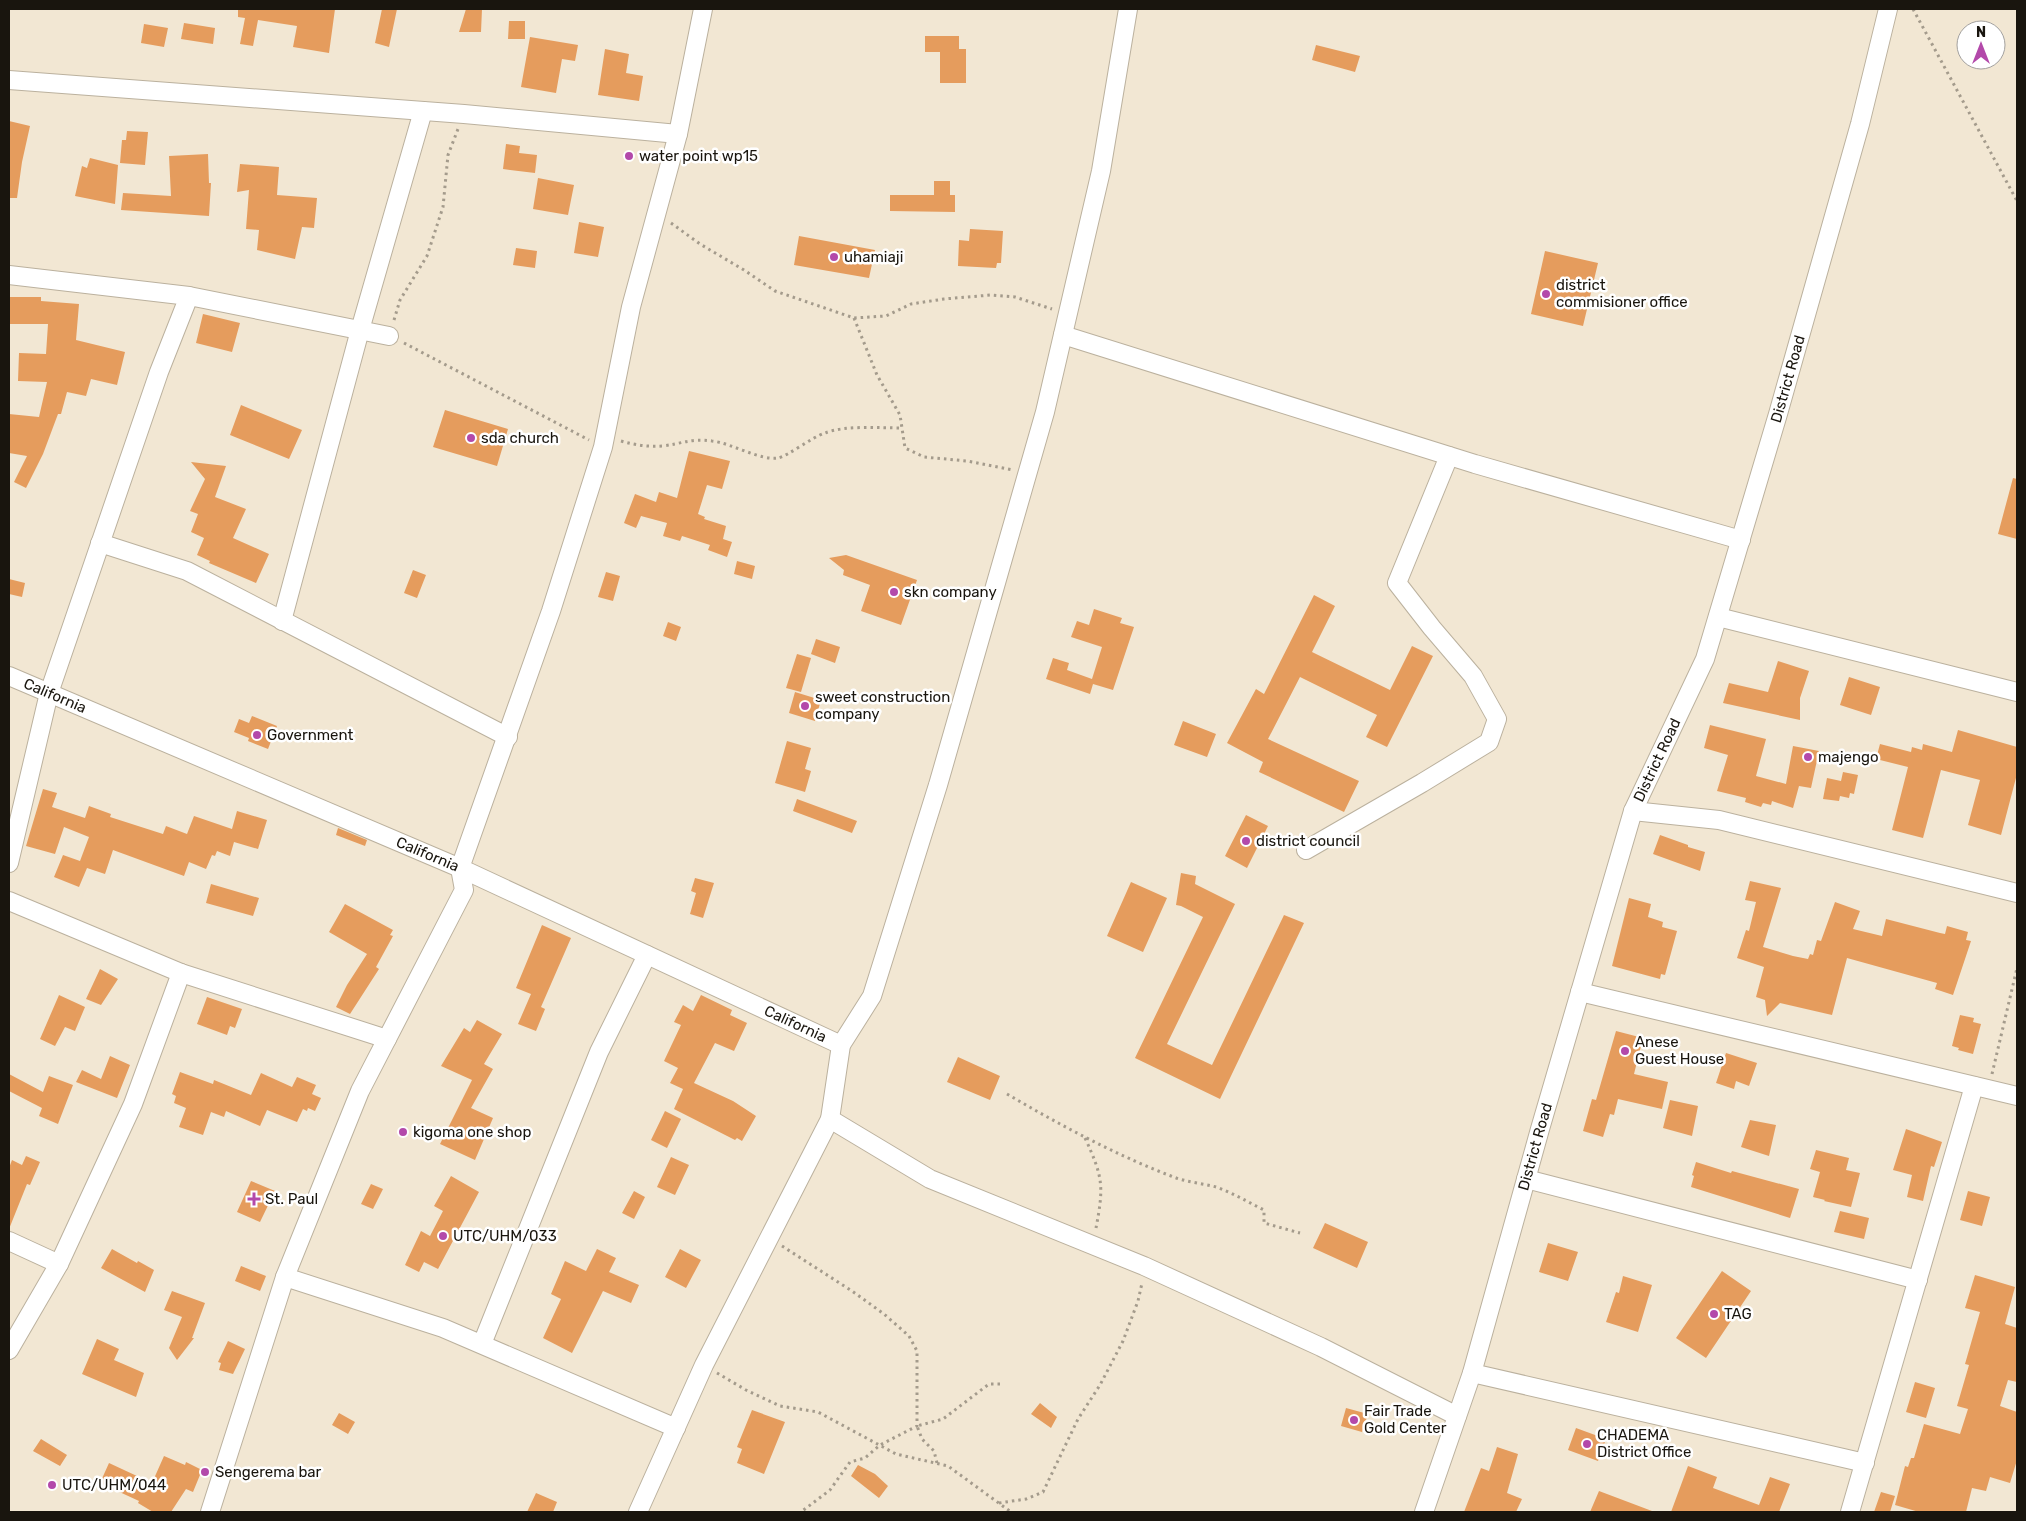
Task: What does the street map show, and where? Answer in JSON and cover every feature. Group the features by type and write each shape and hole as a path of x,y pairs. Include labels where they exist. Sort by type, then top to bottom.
{"street":[{"path":"210,1512 285,1277 360,1091 464,890 460,868 508,737 551,611 604,442 631,307 678,134 703,9"},
{"path":"638,1512 704,1365 830,1119 840,1045 872,996 938,785 1045,412 1101,171 1128,9"},
{"name":"District Road","path":"1424,1512 1472,1373 1526,1179 1633,811 1705,659 1718,617 1860,124 1888,9"},
{"path":"9,80 464,114 678,134"},
{"path":"282,620 360,330 423,111"},
{"path":"9,275 189,296 389,336"},
{"path":"9,863 49,693 159,372 189,296"},
{"path":"1063,335 1449,456 1741,540"},
{"path":"1306,850 1422,784 1489,742 1497,719 1473,676 1432,628 1398,583 1449,456"},
{"path":"100,543 187,571 508,737"},
{"path":"1718,617 2017,692"},
{"name":"California","path":"9,676 460,868 840,1045"},
{"path":"1633,811 1719,820 2017,893"},
{"path":"9,901 181,973 387,1039"},
{"path":"482,1344 599,1052 648,955"},
{"path":"9,1350 59,1264 133,1104 181,973"},
{"path":"1580,992 2017,1096"},
{"path":"1850,1512 1918,1280 1981,1088"},
{"path":"830,1119 930,1179 1144,1266 1321,1348 1457,1416"},
{"path":"1526,1179 1918,1280"},
{"path":"9,1240 59,1264"},
{"path":"285,1277 443,1328 676,1428"},
{"path":"1472,1373 1865,1463"}],"path":[{"path":"1913,9 2017,200"},
{"path":"464,114 448,155 443,207 427,256 400,300 389,336 479,381 548,420 604,442 664,446 688,440 712,441 741,448 765,458 779,458 827,432 865,427 902,428"},
{"path":"657,212 700,244 775,291 854,318 886,316 911,304 991,295 1015,297 1068,314"},
{"path":"854,318 877,375 900,415 905,448 924,457 967,461 1027,473"},
{"path":"1981,1088 2017,968"},
{"path":"1007,1094 1058,1124 1173,1177 1216,1187 1237,1196 1264,1210 1264,1223 1300,1233"},
{"path":"1085,1137 1102,1181 1102,1197 1093,1245"},
{"path":"769,1238 852,1291 884,1314 909,1336 918,1351 918,1426 922,1439 934,1451 937,1463"},
{"path":"998,1503 1026,1499 1043,1492 1078,1419 1124,1342 1138,1302 1144,1266"},
{"path":"704,1365 746,1390 780,1406 818,1412 896,1454 948,1466 1011,1512"},
{"path":"801,1512 830,1490 850,1462 866,1458 880,1445 918,1426 943,1419 989,1384 1001,1384"}],"building":[{"path":"238,9 335,9 329,53 293,47 297,26 258,20 253,46 240,44 245,18 238,17"},
{"path":"382,9 397,9 389,47 375,43"},
{"path":"466,9 482,9 481,32 459,32"},
{"path":"509,21 525,21 525,39 508,39"},
{"path":"184,23 215,28 213,44 181,39"},
{"path":"144,24 168,28 164,47 141,43"},
{"path":"925,36 959,36 959,49 966,49 966,83 940,83 940,52 925,52"},
{"path":"530,37 578,45 575,61 562,59 556,93 521,87"},
{"path":"1316,45 1360,56 1355,72 1312,60"},
{"path":"605,49 629,54 626,73 643,76 639,101 598,95"},
{"path":"9,121 30,126 17,198 9,198"},
{"path":"127,131 148,132 145,165 120,163 122,140 126,140"},
{"path":"506,144 520,146 519,153 537,155 535,173 503,169"},
{"path":"208,154 209,183 211,183 209,216 121,210 123,193 171,196 169,156"},
{"path":"90,158 118,165 115,204 75,196 82,166 87,168"},
{"path":"240,164 279,167 277,195 317,198 314,228 302,227 295,259 257,250 259,230 246,229 249,190 237,192"},
{"path":"538,178 574,185 568,215 533,209"},
{"path":"934,181 950,181 950,195 955,195 955,212 890,211 890,195 934,195"},
{"path":"579,222 604,227 598,257 574,253"},
{"path":"970,229 1003,231 1001,263 997,263 996,268 958,266 959,240 969,241"},
{"name":"uhamiaji","path":"799,236 875,250 869,278 794,265"},
{"path":"516,248 537,251 535,268 513,265"},
{"name":"district commisioner office","path":"1545,251 1598,263 1583,326 1531,314"},
{"path":"9,297 41,297 41,301 79,304 76,340 125,352 117,385 91,379 86,396 67,392 61,414 58,414 43,454 26,488 14,482 27,456 9,453 9,414 39,417 47,382 18,381 19,353 46,354 48,324 9,324"},
{"path":"203,314 240,323 232,352 196,343"},
{"path":"241,405 302,430 289,459 230,435"},
{"name":"sda church","path":"445,410 508,429 497,466 433,447"},
{"path":"689,451 730,461 722,489 707,485 698,514 705,517 704,519 726,526 723,539 732,542 727,557 708,550 710,545 682,536 680,541 663,536 667,523 641,516 636,528 624,523 635,494 656,502 659,492 677,498"},
{"path":"191,462 226,466 215,497 246,509 233,538 269,554 256,583 209,563 210,561 197,555 204,538 191,532 198,514 190,511 205,479"},
{"path":"2013,478 2017,479 2017,539 1998,534"},
{"name":"skn company","path":"846,555 917,580 901,625 861,611 870,585 843,575 844,570 829,558"},
{"path":"737,561 755,566 752,579 734,574"},
{"path":"413,570 426,575 417,598 404,593"},
{"path":"606,572 620,576 613,601 598,597"},
{"path":"9,579 25,583 22,597 9,594"},
{"path":"1314,595 1335,606 1312,652 1390,690 1412,646 1433,656 1387,747 1366,737 1377,715 1300,677 1268,739 1359,781 1344,812 1259,772 1263,762 1227,743 1256,689 1264,694"},
{"path":"1094,609 1122,618 1120,623 1134,627 1113,690 1093,684 1090,694 1046,679 1053,658 1069,663 1067,670 1092,679 1102,647 1071,637 1077,621 1089,625"},
{"path":"668,622 681,627 676,641 663,636"},
{"path":"816,639 840,647 835,663 811,654"},
{"path":"797,654 811,658 801,692 786,688"},
{"path":"1778,661 1809,671 1800,698 1800,720 1723,703 1729,683 1768,692"},
{"path":"1849,677 1880,687 1871,715 1840,705"},
{"name":"sweet construction company","path":"795,692 821,700 815,721 789,713"},
{"name":"Government","path":"252,716 277,726 268,749 248,741 249,738 234,732 239,719 249,723"},
{"path":"1183,721 1216,734 1207,757 1174,745"},
{"path":"1710,725 1766,739 1756,776 1786,784 1793,746 1819,751 1811,788 1799,786 1793,808 1772,801 1771,805 1763,803 1761,807 1745,802 1746,798 1717,791 1728,755 1704,748"},
{"path":"1958,730 2017,747 2017,774 2001,835 1968,825 1980,780 1941,770 1923,838 1892,830 1908,767 1876,759 1880,744 1911,752 1912,747 1922,750 1923,744 1952,752"},
{"path":"787,741 811,748 805,769 811,771 805,792 775,783"},
{"path":"1843,772 1858,775 1854,794 1850,793 1849,798 1840,796 1839,801 1823,799 1827,778 1841,781"},
{"path":"43,789 57,793 52,807 85,818 89,806 111,814 110,817 163,834 166,826 187,834 194,816 232,829 237,811 267,820 258,849 234,842 230,856 217,851 215,856 212,855 206,869 189,862 184,876 113,850 105,874 87,868 79,887 54,877 63,855 80,861 89,837 64,827 55,854 26,846"},
{"path":"797,799 857,821 852,833 793,811"},
{"name":"district council","path":"1246,815 1268,826 1247,868 1225,856"},
{"path":"338,828 367,840 365,846 336,835"},
{"path":"1660,835 1705,852 1700,871 1653,854"},
{"path":"1181,873 1196,876 1195,884 1235,904 1167,1044 1212,1065 1284,915 1304,923 1220,1099 1135,1058 1203,917 1176,905"},
{"path":"695,878 714,883 703,918 690,914 696,893 691,891"},
{"path":"1750,881 1781,888 1763,947 1793,956 1808,959 1810,954 1813,955 1817,940 1821,941 1835,902 1860,911 1853,929 1882,936 1886,919 1945,934 1947,926 1968,932 1966,940 1971,941 1953,995 1935,989 1937,983 1847,958 1832,1015 1780,1003 1767,1016 1765,1000 1756,997 1764,967 1737,958 1746,930 1749,931 1756,902 1745,900"},
{"path":"1131,882 1167,898 1143,952 1107,936"},
{"path":"211,884 259,898 253,916 206,903"},
{"path":"1629,898 1651,904 1648,917 1663,922 1662,927 1677,931 1665,975 1661,974 1660,979 1612,966"},
{"path":"345,904 393,930 390,935 393,936 376,967 379,969 350,1014 336,1007 347,985 367,954 329,932"},
{"path":"542,925 571,938 541,1007 545,1009 536,1031 518,1024 531,994 516,988"},
{"path":"100,969 118,979 101,1005 86,999"},
{"path":"59,995 85,1007 75,1031 65,1027 55,1046 40,1039"},
{"path":"701,995 732,1010 730,1015 747,1023 734,1051 715,1043 694,1083 733,1101 756,1116 742,1141 737,1138 735,1140 674,1109 683,1089 670,1083 678,1068 664,1061 681,1025 674,1022 683,1005 693,1011"},
{"path":"207,997 242,1009 235,1028 230,1026 227,1035 197,1024"},
{"path":"1960,1015 1974,1018 1973,1022 1981,1024 1973,1054 1958,1050 1959,1048 1952,1046"},
{"path":"477,1020 502,1034 484,1064 493,1069 471,1108 493,1118 475,1160 440,1144 472,1080 441,1066 464,1028 470,1032"},
{"path":"1616,1031 1643,1038 1634,1074 1668,1082 1662,1109 1618,1099 1614,1115 1610,1114 1603,1137 1583,1131 1592,1099 1596,1100"},
{"path":"1726,1053 1757,1063 1749,1086 1736,1081 1734,1089 1716,1083"},
{"path":"110,1056 130,1065 117,1098 76,1082 82,1070 101,1079"},
{"path":"958,1057 1000,1076 990,1100 947,1082"},
{"path":"180,1072 213,1084 214,1080 251,1095 261,1073 292,1087 297,1077 316,1085 312,1094 321,1098 315,1111 308,1108 307,1111 303,1109 297,1122 267,1110 260,1126 226,1111 224,1117 211,1112 203,1135 179,1127 186,1108 174,1103 176,1096 172,1094"},
{"path":"9,1074 43,1092 49,1076 73,1085 58,1124 39,1116 42,1108 9,1091"},
{"path":"1670,1100 1698,1106 1692,1136 1663,1128"},
{"path":"665,1111 681,1119 667,1148 651,1140"},
{"path":"1750,1120 1776,1125 1769,1156 1741,1147"},
{"path":"1906,1129 1942,1142 1934,1167 1931,1166 1923,1201 1907,1197 1912,1175 1893,1170"},
{"path":"1816,1150 1849,1158 1846,1170 1860,1173 1851,1207 1813,1197 1820,1172 1810,1169"},
{"path":"26,1156 40,1162 30,1185 27,1184 9,1229 9,1168 12,1160 22,1165"},
{"path":"671,1157 689,1165 675,1195 657,1187"},
{"path":"1696,1162 1731,1173 1732,1171 1799,1189 1790,1218 1691,1187"},
{"path":"451,1176 479,1192 438,1269 424,1262 419,1272 405,1265 421,1231 430,1236 443,1211 434,1206"},
{"path":"251,1181 275,1191 260,1222 237,1212"},
{"path":"371,1184 383,1189 373,1209 361,1204"},
{"path":"634,1191 645,1197 634,1219 622,1213"},
{"path":"1968,1191 1990,1197 1982,1226 1960,1220"},
{"path":"1840,1211 1869,1218 1864,1239 1834,1232"},
{"path":"1325,1223 1368,1242 1357,1268 1313,1248"},
{"path":"1548,1243 1578,1252 1568,1281 1539,1272"},
{"path":"112,1249 154,1270 145,1292 101,1268"},
{"path":"597,1249 616,1258 609,1272 639,1285 631,1303 603,1291 572,1353 543,1338 561,1299 551,1294 565,1261 586,1271"},
{"path":"680,1249 701,1260 686,1288 665,1277"},
{"path":"241,1266 266,1276 260,1291 235,1281"},
{"name":"TAG","path":"1722,1271 1751,1291 1706,1358 1676,1338"},
{"path":"1975,1275 2015,1287 2005,1324 2017,1328 2017,1382 2008,1380 2000,1406 2017,1412 2017,1460 2010,1483 1990,1477 1986,1491 1972,1488 1966,1512 1919,1512 1895,1505 1905,1466 1908,1467 1911,1458 1914,1458 1924,1424 1960,1434 1968,1409 1957,1406 1969,1365 1965,1364 1980,1312 1965,1308"},
{"path":"1623,1276 1652,1285 1638,1332 1606,1322 1616,1292 1619,1293"},
{"path":"172,1291 205,1303 192,1338 194,1338 177,1360 169,1348 182,1317 164,1310"},
{"path":"97,1339 119,1349 114,1360 144,1373 136,1397 82,1374"},
{"path":"228,1341 245,1349 233,1374 219,1370 221,1363 218,1362"},
{"path":"1915,1382 1935,1388 1926,1418 1906,1412"},
{"path":"1040,1403 1057,1417 1051,1428 1031,1414"},
{"name":"Fair Trade Gold Center","path":"1346,1408 1368,1414 1362,1432 1341,1426"},
{"path":"752,1410 785,1422 764,1474 737,1463 742,1449 737,1447"},
{"path":"339,1413 355,1422 348,1434 332,1425"},
{"name":"CHADEMA District Office","path":"1576,1428 1606,1439 1598,1461 1568,1450"},
{"path":"41,1439 67,1455 60,1466 33,1451"},
{"path":"1497,1447 1518,1454 1507,1493 1522,1499 1516,1512 1464,1512 1481,1468 1489,1471"},
{"path":"164,1456 185,1465 186,1462 202,1470 193,1492 186,1489 171,1512 153,1512 138,1503 139,1501 100,1483 109,1463 152,1483"},
{"path":"858,1465 875,1474 888,1486 879,1498 851,1476"},
{"path":"1688,1466 1717,1477 1713,1488 1759,1505 1770,1477 1790,1484 1779,1512 1671,1512"},
{"path":"1599,1491 1652,1511 1590,1512"},
{"path":"1881,1492 1895,1496 1890,1512 1874,1512"},
{"path":"536,1493 557,1502 553,1512 527,1512"}],"place":[{"name":"water point wp15","path":"629,156"},
{"name":"uhamiaji","path":"834,257"},
{"name":"district commisioner office","path":"1546,294"},
{"name":"sda church","path":"471,438"},
{"name":"skn company","path":"894,592"},
{"name":"sweet construction company","path":"805,706"},
{"name":"Government","path":"257,735"},
{"name":"majengo","path":"1808,757"},
{"name":"district council","path":"1246,841"},
{"name":"Anese Guest House","path":"1625,1051"},
{"name":"kigoma one shop","path":"403,1132"},
{"name":"St. Paul","path":"254,1199"},
{"name":"UTC/UHM/033","path":"443,1236"},
{"name":"TAG","path":"1714,1314"},
{"name":"Fair Trade Gold Center","path":"1354,1420"},
{"name":"CHADEMA District Office","path":"1587,1444"},
{"name":"Sengerema bar","path":"205,1472"},
{"name":"UTC/UHM/044","path":"52,1485"}]}
